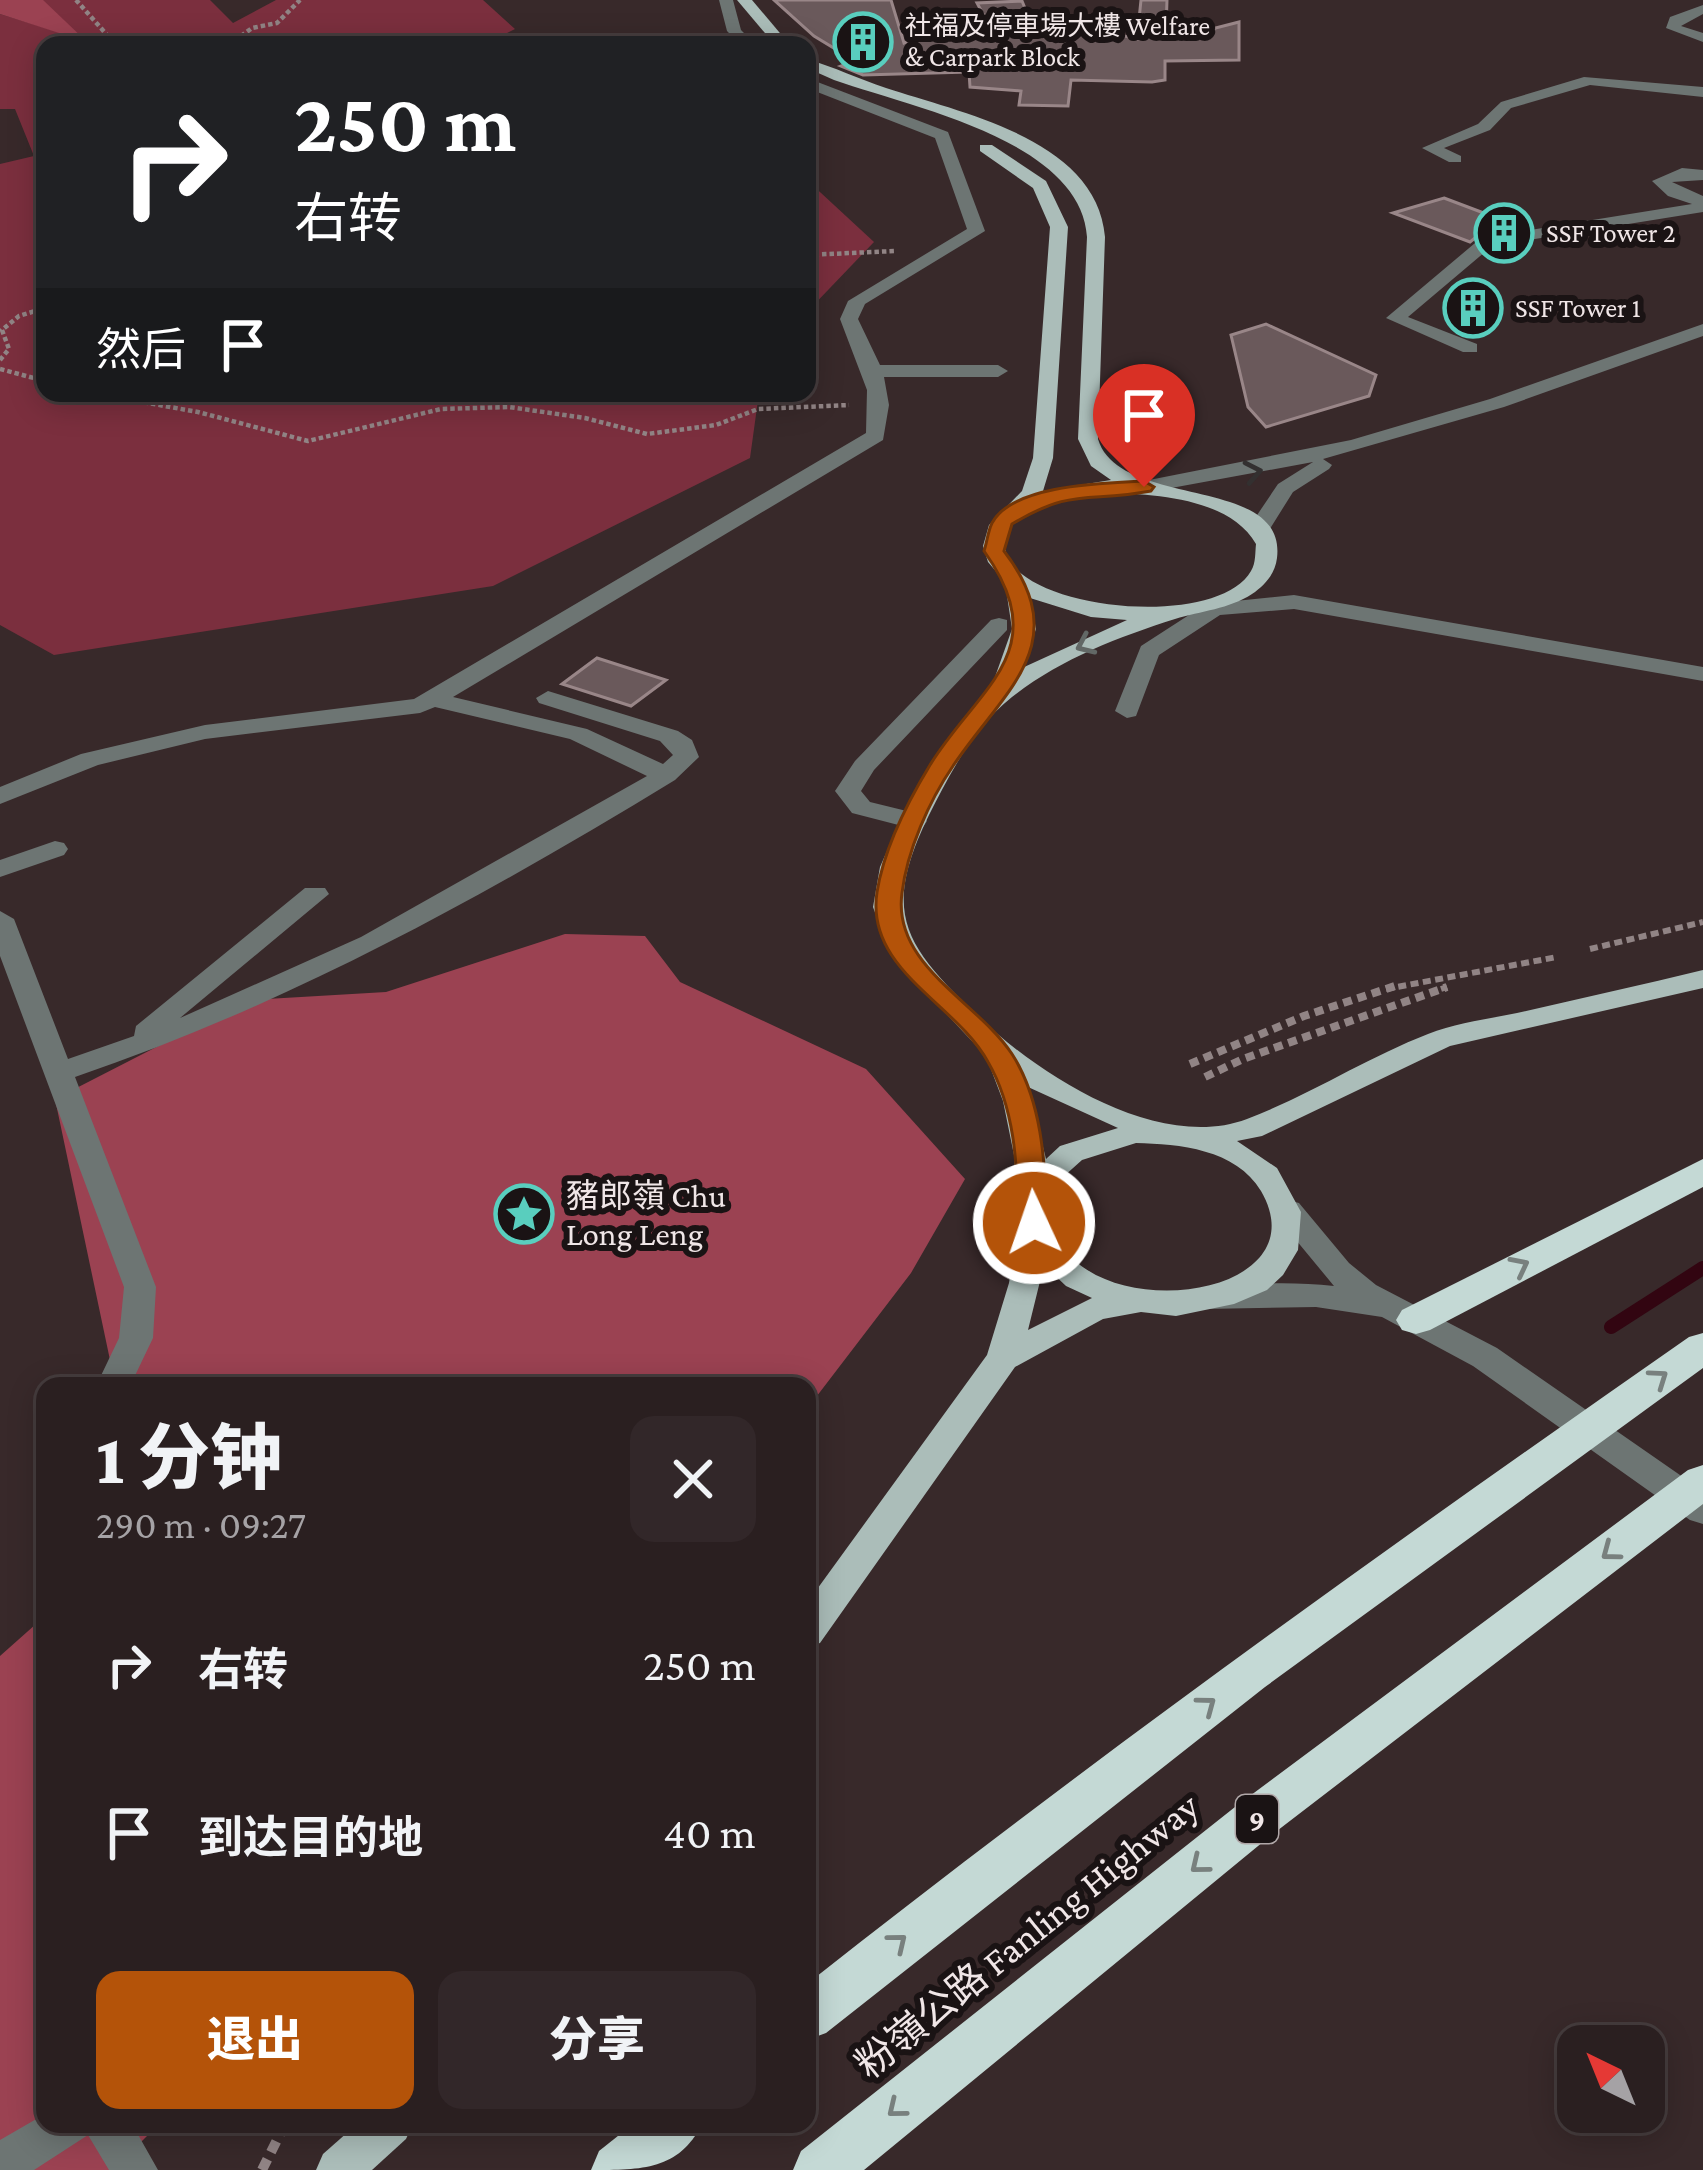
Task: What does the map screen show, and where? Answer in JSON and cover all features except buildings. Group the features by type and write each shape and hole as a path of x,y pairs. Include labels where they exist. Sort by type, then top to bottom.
{"highway":[{"path":"1416,1320 1703,1171"},
{"name":"粉嶺公路 Fanling Highway","path":"816,2009 1358,1589 1703,1347"},
{"name":"粉嶺公路 Fanling Highway","path":"821,2170 1265,1812 1703,1481"},
{"path":"619,2170 664,2133"}],"main road":[{"path":"744,0 775,36"},
{"path":"816,67 1021,144 1045,156 1076,183 1088,200 1096,240 1088,439 1092,457 1106,470 1144,487 1214,502 1258,530 1265,541 1267,563 1252,584 1210,604 1176,611 1064,655 1001,693 941,765 914,821 890,886 887,908 896,946 1000,1056 1066,1099 1104,1115 1214,1143 1249,1161 1281,1198"},
{"path":"816,85 1004,157 1049,196 1059,246 1043,458 1032,492 1003,521 994,551 1016,581 1024,629 1001,693"},
{"path":"1019,508 1072,490 1144,487"},
{"path":"1016,581 1067,603 1100,610 1176,611"},
{"path":"1320,1096 1285,1118 1268,1142 1264,1158 1281,1198 1288,1240 1276,1266 1249,1287 1211,1301 1167,1306 1146,1303 1082,1284 1052,1260 1034,1233 1030,1204 1041,1177 1064,1154 1096,1139 1134,1132 1183,1136 1251,1129 1320,1096 1441,1039 1703,979"},
{"path":"816,1619 1003,1358 1034,1233 1030,1155 1018,1101 1000,1056"},
{"path":"1003,1358 1096,1308 1146,1303"},
{"path":"339,2170 380,2133"}],"street":[{"path":"723,0 740,36"},
{"path":"1703,9 1675,20 1673,28 1703,38"},
{"path":"1455,159 1430,148 1484,127 1506,105 1553,88 1589,80 1703,92"},
{"path":"0,796 90,759 205,732 420,706 876,436 874,371 849,319 857,301 976,231 942,135 816,86"},
{"path":"1703,175 1682,173 1660,181 1703,205"},
{"path":"1471,348 1395,318 1487,242 1703,205"},
{"path":"1144,487 1266,470 1360,448 1703,330"},
{"path":"874,371 998,371"},
{"path":"1258,530 1274,502 1300,476 1360,448"},
{"path":"1127,711 1149,651 1214,609 1294,602 1703,674"},
{"path":"914,821 861,808 848,791 864,766 999,626"},
{"path":"58,1072 128,1051 301,980 666,775 686,757 682,746 669,736 568,698"},
{"path":"430,700 578,734 666,775"},
{"path":"0,869 55,848"},
{"path":"58,1072 142,1034 315,894"},
{"path":"0,919 140,1287 136,1338 117,1377"},
{"path":"1281,1198 1337,1270 1364,1293 1486,1357 1703,1510"},
{"path":"1211,1301 1277,1293 1316,1296 1354,1300 1416,1320"},
{"path":"0,2164 54,2133"},
{"path":"112,2133 135,2170"}],"path":[{"path":"76,0 108,36"},
{"path":"241,36 252,28 277,23 300,0"},
{"path":"816,254 946,252"},
{"path":"0,360 9,349 2,330 19,316 36,311"},
{"path":"0,369 36,379"},
{"path":"142,402 308,441 441,409 509,407 585,418 647,434 716,425 758,410 821,404 878,407"},
{"path":"1590,949 1703,922"},
{"path":"1190,1064 1304,1016 1410,981 1557,957"},
{"path":"1205,1077 1243,1059 1447,987"},
{"path":"262,2170 280,2133"}],"shaded area":[{"path":"0,0 43,0 81,36 68,36 0,14"},
{"path":"36,0 210,0 233,23 276,0 483,0 515,29 501,36 79,36"},
{"path":"0,14 71,36 36,36 36,402 758,402 750,458 493,586 54,655 0,625 0,164 34,156 15,109 0,109"},
{"path":"816,188 874,242 816,303"},
{"path":"565,934 645,936 680,982 866,1069 965,1179 911,1273 816,1397 816,1377 109,1377 110,1360 55,1099 248,1000 386,992"},
{"path":"36,1624 36,2133 150,2133 113,2170 0,2170 0,1656"}],"waterway":[{"path":"1611,1327 1703,1268"}],"place":[{"name":"社福及停車場大樓 Welfare & Carpark Block","path":"863,42"},
{"name":"SSF Tower 2","path":"1504,233"},
{"name":"SSF Tower 1","path":"1473,308"},
{"name":"豬郎嶺 Chu Long Leng","path":"524,1214"}],"route":[{"path":"1034,1223 1030,1155 1018,1101 1000,1056 896,946 887,908 890,886 906,834 941,765 1001,693 1018,654 1024,607 1016,581 994,551 1003,521 1019,508 1072,490 1144,487"}]}
